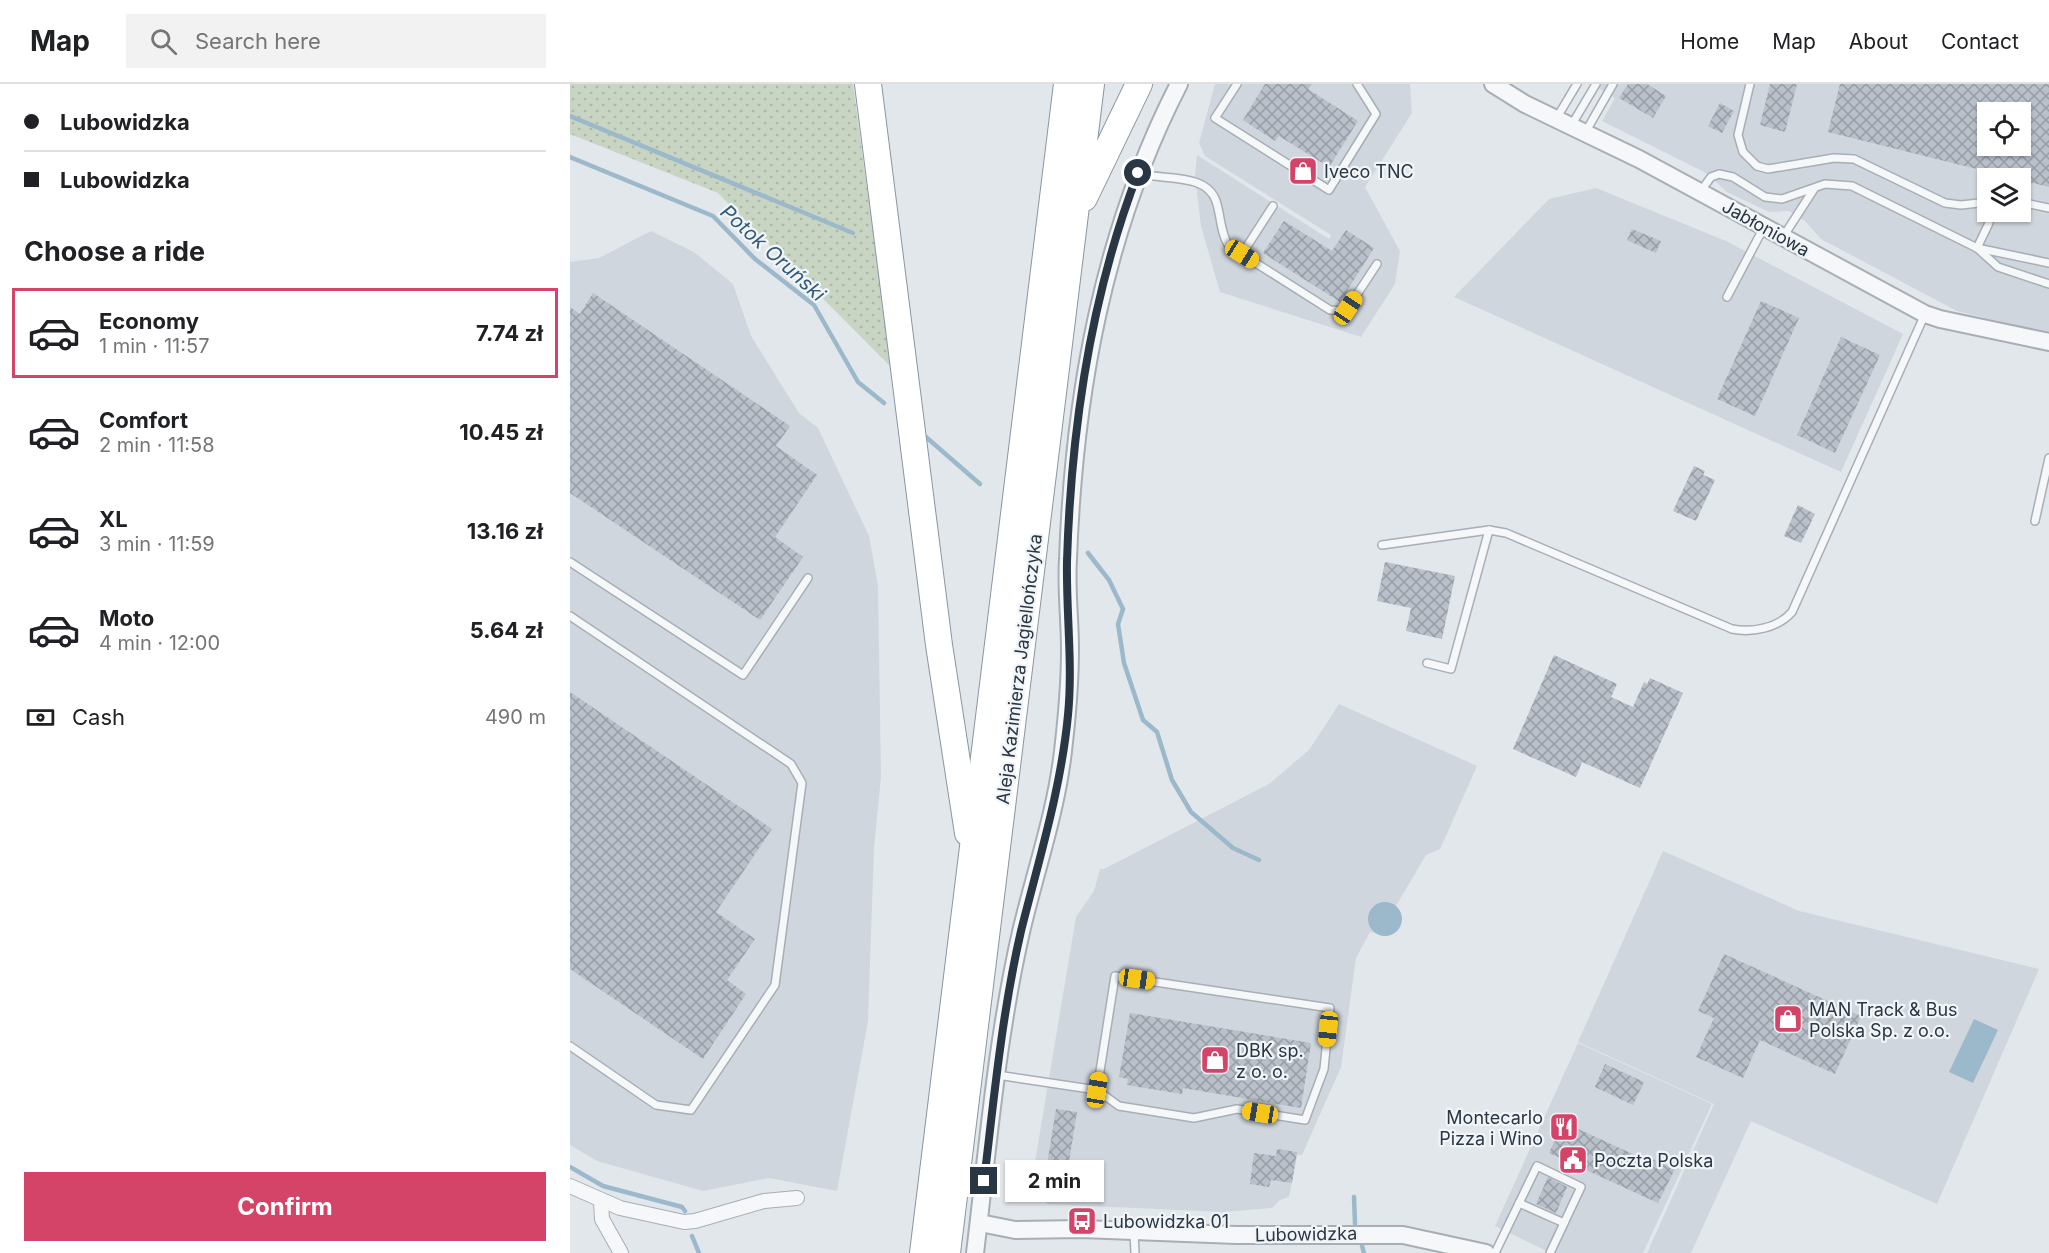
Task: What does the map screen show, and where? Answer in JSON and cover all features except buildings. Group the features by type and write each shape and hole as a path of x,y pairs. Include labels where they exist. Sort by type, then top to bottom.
{"highway":[{"path":"868,84 939,645 973,866"},
{"path":"1076,214 1139,84"},
{"name":"Aleja Kazimierza Jagiellończyka","path":"923,1253 1078,93"},
{"name":"Aleja Kazimierza Jagiellończyka","path":"947,1253 1076,214 1067,178"}],"street":[{"path":"975,1253 997,1075 1021,933 1039,867 1063,756 1068,713 1070,650 1069,528 1075,459 1088,364 1104,278 1138,173 1179,84"},
{"name":"Jabłoniowa","path":"1493,84 1700,192 1925,314 2049,342"},
{"path":"570,1186 601,1202 684,1222 696,1221 764,1202 797,1198"},
{"path":"601,1202 602,1220 621,1253"},
{"name":"Lubowidzka","path":"980,1223 1015,1230 1236,1235 1403,1235 1486,1253"}],"lane":[{"path":"1237,84 1215,118 1329,190 1376,114 1357,84"},
{"path":"1571,126 1577,84"},
{"path":"1571,126 1596,84"},
{"path":"1571,126 1614,84"},
{"path":"1750,84 1738,135 1743,152 1757,166 1768,169 1834,158 1854,159 1945,203 1961,205 1977,203"},
{"path":"1078,93 1073,130 1078,93"},
{"path":"1067,178 1071,149 1067,178"},
{"path":"1138,173 1192,181 1205,186 1216,201 1227,243 1325,307 1336,310 1348,308 1377,264"},
{"path":"1700,192 1712,177 1719,174 1733,177 1766,197 1782,199 1825,184 1839,184 1863,189 1977,248 1998,267 2049,284"},
{"path":"1783,237 1814,189"},
{"path":"2031,204 2049,208"},
{"path":"1242,254 1273,206"},
{"path":"1977,248 1989,222"},
{"path":"1727,297 1764,227"},
{"path":"1977,248 2049,263"},
{"path":"1382,545 1489,530 1506,533 1732,629 1745,632 1783,622 1792,612 1925,314"},
{"path":"2035,521 2049,458"},
{"path":"1427,663 1451,669 1489,530"},
{"path":"570,562 743,675 808,578"},
{"path":"570,616 791,764 802,783 775,985 691,1110 656,1105 570,1046"},
{"path":"997,1075 1097,1090 1119,1106 1194,1118 1237,1109 1305,1120 1324,1069 1330,1008 1115,976 1097,1090"},
{"path":"1495,1253 1537,1166 1581,1186 1550,1253"},
{"path":"1519,1203 1564,1223"},
{"path":"1134,1232 1135,1253"}],"shaded area":[{"path":"1215,84 1410,84 1412,113 1365,187 1400,251 1395,284 1361,337 1220,292 1201,226 1195,176 1197,155 1329,239 1331,235 1205,156 1199,143"},
{"path":"1591,84 2049,84 2049,333 1957,311 1821,239 1805,221 1789,211 1769,212 1727,192 1706,173 1602,121 1615,98"},
{"path":"1596,188 1726,241 1903,334 1841,472 1454,297 1549,199"},
{"path":"651,231 694,252 733,284 751,336 799,413 818,428 869,536 878,586 881,777 874,848 868,1021 837,1191 769,1178 703,1191 597,1161 570,1145 570,262 599,258"},
{"path":"1339,704 1477,766 1440,849 1426,855 1396,906 1402,918 1398,930 1386,936 1370,932 1356,958 1341,1067 1302,1155 1297,1155 1289,1197 1280,1200 1272,1208 1223,1212 1047,1204 1031,1186 1076,917 1094,891 1100,869 1269,784 1309,750"},
{"path":"1663,851 1799,911 2039,969 1937,1204 1751,1121 1691,1253 1647,1253 1714,1104 1578,1042"},
{"path":"1578,1043 1712,1104 1643,1253 1551,1253 1495,1226"}],"green space":[{"path":"570,84 853,84 891,367 718,193 570,134"}],"water":[{"path":"1385,902 1397,907 1402,919 1397,931 1385,936 1373,931 1368,919 1373,907"},
{"path":"1974,1019 1998,1030 1973,1083 1949,1072"}],"waterway":[{"path":"570,116 853,233"},
{"name":"Potok Oruński","path":"570,157 713,216 755,259 814,305 858,382 884,403"},
{"name":"Potok Oruński","path":"926,437 980,484"},
{"name":"Potok Oruński","path":"1088,553 1109,580 1123,609 1118,624 1124,663 1143,720 1157,732 1172,780 1191,812 1233,848 1259,860"},
{"path":"570,1167 603,1186 682,1207 685,1211"},
{"name":"Potok Oruński","path":"1354,1197 1355,1224"},
{"path":"692,1236 699,1253"},
{"name":"Potok Oruński","path":"1362,1246 1364,1253"}],"place":[{"name":"Iveco TNC","path":"1303,171"},
{"name":"MAN Track & Bus Polska Sp. z o.o.","path":"1788,1019"},
{"name":"DBK sp. z o. o.","path":"1215,1060"},
{"name":"Montecarlo Pizza i Wino","path":"1564,1127"},
{"name":"Poczta Polska","path":"1573,1160"},
{"name":"Lubowidzka 01","path":"1082,1221"}],"route":[{"path":"984,1181 997,1075 1021,933 1039,867 1063,756 1068,713 1070,650 1067,579 1069,528 1075,459 1090,353 1104,278 1126,203 1138,173"}]}
